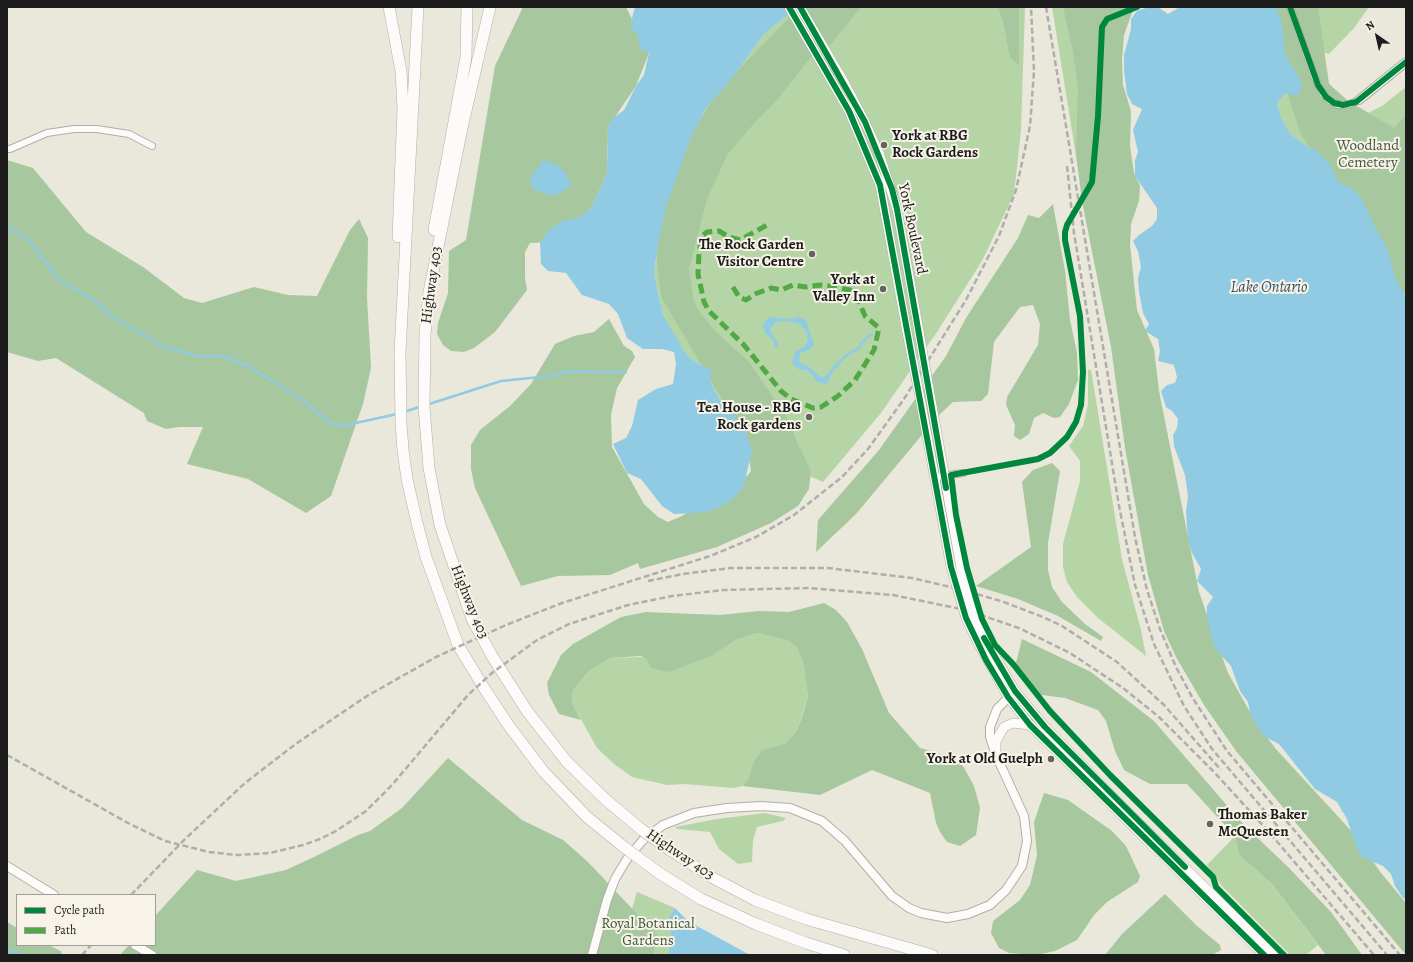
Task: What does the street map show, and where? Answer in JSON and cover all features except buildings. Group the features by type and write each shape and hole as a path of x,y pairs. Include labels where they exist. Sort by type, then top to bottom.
{"highway":[{"path":"389,7 400,64 403,108 397,245 400,342"},
{"name":"Highway 403","path":"418,7 400,342 401,423 407,479 426,557 458,644 500,713 543,771 587,817 624,847 701,899 756,924 806,944 844,955"},
{"path":"434,265 434,225 466,57 467,7"},
{"name":"Highway 403","path":"490,7 462,128 434,265 429,292 425,334 424,407 429,468 440,525 472,619 492,656 527,711 567,762 642,830 713,878 755,900 806,919 932,955"},
{"path":"806,944 829,955"},
{"path":"912,950 938,955"}],"main road":[{"name":"York Boulevard","path":"789,7 849,110 880,185 921,403 940,476 970,605 980,638 1008,697 1030,725 1264,955"},
{"name":"York Boulevard","path":"800,7 826,50 865,122 892,189 932,406 951,568 964,612 1015,691 1059,742 1274,955"},
{"path":"996,755 996,741 1004,727 1013,723 1030,725"}],"street":[{"path":"1290,7 1315,78 1323,94 1330,101 1339,104 1350,104 1359,100 1406,62"},
{"path":"7,149 47,134 74,129 97,129 129,134 152,146"},
{"path":"940,476 963,473"},
{"path":"592,955 607,900 615,879 627,859 643,840 664,825 694,813 727,808 760,806 790,808 822,821 845,841 892,896 909,908 921,913 947,918 968,914 990,905 1006,890 1022,866 1027,841 1024,816 996,755 990,737 990,727 997,709 1015,691"},
{"path":"7,866 52,894"},
{"path":"137,946 152,955"}],"green space":[{"path":"523,7 626,7 649,53 636,86 608,127 607,174 590,210 546,242 530,243 525,252 525,278 527,290 495,332 474,348 464,352 451,351 443,345 437,334 438,323 448,293 449,251 466,240 495,66"},
{"path":"795,7 1025,7 1021,130 1014,194 982,261 937,332 881,413 823,482 752,451 744,429 721,402 711,383 711,370 697,363 686,354 674,335 663,315 654,273 658,244 691,137 706,108 730,81 765,33 788,15"},
{"path":"800,7 861,7 831,44 811,57 777,100 748,130 727,155 707,199 689,269 694,302 699,311 716,332 749,362 790,422 796,440 811,471 809,489 798,506 771,523 717,547 640,569 638,563 610,575 558,576 521,586 475,488 471,469 471,445 480,430 510,406 531,384 555,344 574,336 594,332 609,319 624,346 632,351 635,357 617,388 611,415 612,447 644,504 658,517 668,522 682,516 748,475 751,471 746,440 661,297 656,251 659,206 678,155 711,102 740,68"},
{"path":"998,7 1019,7 1019,65 1010,58 1003,21"},
{"path":"1052,7 1115,7 1082,193"},
{"path":"1063,7 1132,7 1133,10 1124,35 1122,61 1123,85 1131,111 1130,146 1134,173 1140,186 1139,201 1131,224 1130,245 1137,310 1154,349 1159,391 1199,592 1228,673 1255,721 1275,748 1355,835 1381,873 1406,903 1406,955 1236,751 1204,705 1176,657 1164,631 1148,575 1125,448 1111,347 1082,201 1076,153 1078,88 1073,52"},
{"name":"Woodland Cemetery","path":"1272,7 1318,7 1329,84 1347,100 1394,128 1406,115 1406,296 1379,266 1300,132 1286,89"},
{"name":"Woodland Cemetery","path":"1281,7 1369,7 1354,28 1329,54 1290,41 1360,117 1382,106 1406,87 1406,298 1395,277 1318,152 1304,144 1290,133 1282,120 1277,103 1286,93"},
{"path":"7,160 33,168 86,232 143,267 184,298 202,303 254,287 288,295 317,296 350,230 359,219 368,238 367,298 371,368 363,404 331,496 306,513 248,479 187,464 203,427 179,427 166,429 147,421 144,413 56,358 38,361 7,352"},
{"path":"1053,204 1065,271 1070,320 1077,353 1078,380 1069,404 1060,417 1054,418 1043,413 1034,418 1029,434 1020,440 1014,436 1015,425 1006,405 1007,397 1038,345 1040,324 1033,305 1020,307 994,342 988,394 981,401 953,402 937,417 856,514 816,552 818,520 879,450 946,356 966,318 1018,238 1028,215 1039,218"},
{"path":"1088,370 1091,370 1122,559 1141,630 1146,656 1098,618 1077,597 1067,582 1063,567 1063,544 1080,481 1080,461 1069,446 1083,426 1088,404"},
{"path":"1052,463 1060,471 1048,543 1048,570 1052,587 1062,602 1085,624 1103,637 1101,641 1058,616 1018,599 976,586 1031,547 1022,482 1033,470"},
{"path":"824,603 836,610 847,622 862,649 889,713 920,748 947,756 963,766 974,786 980,808 976,835 960,846 947,842 940,832 936,823 930,793 872,770 820,795 743,786 748,779 753,763 762,750 786,743 797,730 803,714 808,697 804,665 797,648 789,641 757,633 736,640 713,655 669,672 651,668 646,658 641,656 610,658 589,671 573,690 572,703 581,720 559,714 549,695 547,683 561,655 573,644 621,617 646,612 720,615 759,611 789,612"},
{"path":"757,633 789,641 797,648 804,665 808,697 797,730 786,743 762,750 753,763 748,779 743,786 734,788 684,784 667,785 632,777 614,764 597,748 572,703 573,690 589,671 610,658 713,655 736,640"},
{"path":"1022,639 1091,672 1154,721 1243,824 1289,868 1331,912 1362,955 1326,955 1272,884 1239,855 1235,836 1187,784 1150,784 1124,770 1115,751 1106,721 1098,710 1065,698 1035,694 1016,663"},
{"path":"448,758 522,820 563,840 588,862 657,935 653,955 120,955 128,946 156,946 156,915 197,870 236,881 286,870 358,835 370,831 402,808"},
{"path":"1044,793 1068,800 1112,831 1126,846 1140,876 1138,882 1107,902 1094,915 1077,940 1055,951 1036,955 1009,953 999,948 991,933 993,921 1020,900 1030,885 1037,855 1034,822"},
{"path":"765,813 786,818 783,821 757,827 753,841 752,862 738,864 719,849 710,832 677,829 675,827 717,819"},
{"path":"1235,836 1239,855 1272,884 1318,945 1306,955 1290,955 1221,885 1207,865"},
{"name":"Royal Botanical Gardens","path":"637,892 675,908 669,917 671,936 668,955 618,955"},
{"path":"1165,894 1197,926 1220,945 1221,950 1212,955 1105,955 1122,934"},
{"path":"7,922 16,927 16,946 51,946 62,952 60,955 7,955"}],"water":[{"path":"635,7 795,7 788,15 765,33 730,81 706,108 691,137 666,207 658,244 654,273 663,315 686,354 697,363 711,370 711,383 721,402 745,429 752,451 743,488 731,501 713,510 696,513 674,514 662,506 641,479 627,473 613,444 626,438 632,426 638,400 656,389 673,384 676,364 674,352 662,349 643,349 627,338 618,314 609,304 582,295 566,273 548,271 541,264 540,242 550,229 562,221 578,218 590,210 607,174 608,127 613,118 624,110 636,86 644,75 649,53 640,49 638,35 632,30 631,22"},
{"name":"Lake Ontario","path":"1149,7 1158,7 1168,14 1180,7 1276,7 1282,24 1285,54 1301,81 1301,89 1297,96 1286,93 1277,103 1282,120 1290,133 1304,144 1318,152 1331,166 1338,182 1353,189 1362,199 1377,231 1387,247 1395,277 1406,298 1406,899 1403,898 1395,886 1391,874 1383,866 1362,857 1357,849 1347,819 1337,802 1315,789 1279,744 1265,737 1260,731 1250,713 1248,702 1240,691 1231,666 1216,650 1212,639 1207,617 1207,606 1213,597 1197,581 1201,569 1192,553 1188,540 1186,512 1188,496 1185,475 1174,446 1173,435 1177,428 1178,419 1172,411 1166,407 1161,391 1167,385 1175,383 1177,377 1174,365 1158,361 1160,351 1158,339 1145,331 1149,324 1143,313 1138,278 1141,267 1138,251 1133,241 1152,226 1157,219 1157,208 1135,176 1135,160 1138,152 1133,130 1142,109 1132,104 1127,94 1124,71 1124,55 1131,29 1131,19 1137,11"},
{"path":"543,160 555,164 564,171 571,183 567,189 555,195 547,195 532,188 530,179"},
{"path":"770,317 791,319 799,317 806,320 814,344 809,350 800,353 799,362 811,368 821,378 828,374 834,365 838,363 839,366 833,371 828,382 825,384 817,382 809,371 798,369 792,363 795,352 804,347 808,341 806,331 800,324 786,321 774,323 770,330 778,343 778,348 775,348 773,340 765,333 763,326 764,322"},
{"path":"675,908 688,921 750,955 668,955 671,936 669,917"}],"waterway":[{"path":"7,226 30,241 58,279 94,300 112,317 161,346 201,357 224,356 250,367 301,399 332,424 342,426 397,414"},
{"path":"838,363 849,353 858,349 861,343 872,334"},
{"path":"426,405 501,381 550,376 569,371 626,372"},
{"path":"404,412 422,406"},
{"path":"7,948 21,955"}],"railway":[{"path":"132,894 184,840 245,783 297,743 367,696 436,657 506,625 562,603 710,556 756,537 794,515 842,477 868,449 904,399 966,300 999,236 1016,190 1030,126 1034,71 1031,7"},
{"path":"1046,7 1135,537 1147,590 1160,629 1176,667 1192,697 1227,751 1400,955"},
{"path":"1067,166 1074,233 1119,506 1135,585 1154,644 1184,706 1212,749 1387,955"},
{"path":"648,581 683,574 730,568 828,568 912,578 1001,601 1062,626 1117,662 1164,705 1221,770"},
{"path":"7,755 128,823 165,841 209,852 237,855 270,853 320,839 336,831 366,811 392,785 468,695 492,673 537,640 569,624 628,605 672,596 723,590 810,588 893,595 966,610 1019,628 1070,653 1123,688 1159,717 1214,772 1268,831 1374,955"},
{"path":"82,955 90,946"}],"marked path":[{"path":"733,287 739,297 746,300 755,294 771,288 781,290 793,285 806,287 820,285 850,290 858,299 865,316 879,328 874,350 855,380 838,396 821,407 813,408 791,399 781,391 744,345 709,311 704,302 698,274 699,253 702,236 707,232 719,231 729,237 740,240 767,225"}],"cycle path":[{"path":"789,7 849,111 880,185 951,567 966,618 986,660 1008,697 1030,725 1264,955"},
{"path":"800,7 865,122 892,189 897,209 946,488"},
{"path":"1137,7 1107,19 1102,27 1098,116 1092,182 1067,225 1065,232 1065,240 1080,316 1083,372 1081,405 1076,422 1067,437 1050,453 1038,459 951,475 956,515 967,568 982,619 995,645 1013,664 1050,711 1110,775 1213,877 1216,887 1284,955"},
{"path":"1290,7 1318,85 1326,97 1334,103 1343,105 1356,102 1406,62"},
{"path":"984,638 1015,691 1045,727 1185,867"}],"place":[{"name":"York at RBG Rock Gardens","path":"884,145"},
{"name":"The Rock Garden Visitor Centre","path":"812,254"},
{"name":"York at Valley Inn","path":"883,289"},
{"name":"Tea House - RBG Rock gardens","path":"809,417"},
{"name":"York at Old Guelph","path":"1051,759"},
{"name":"Thomas Baker McQuesten","path":"1210,824"}]}
